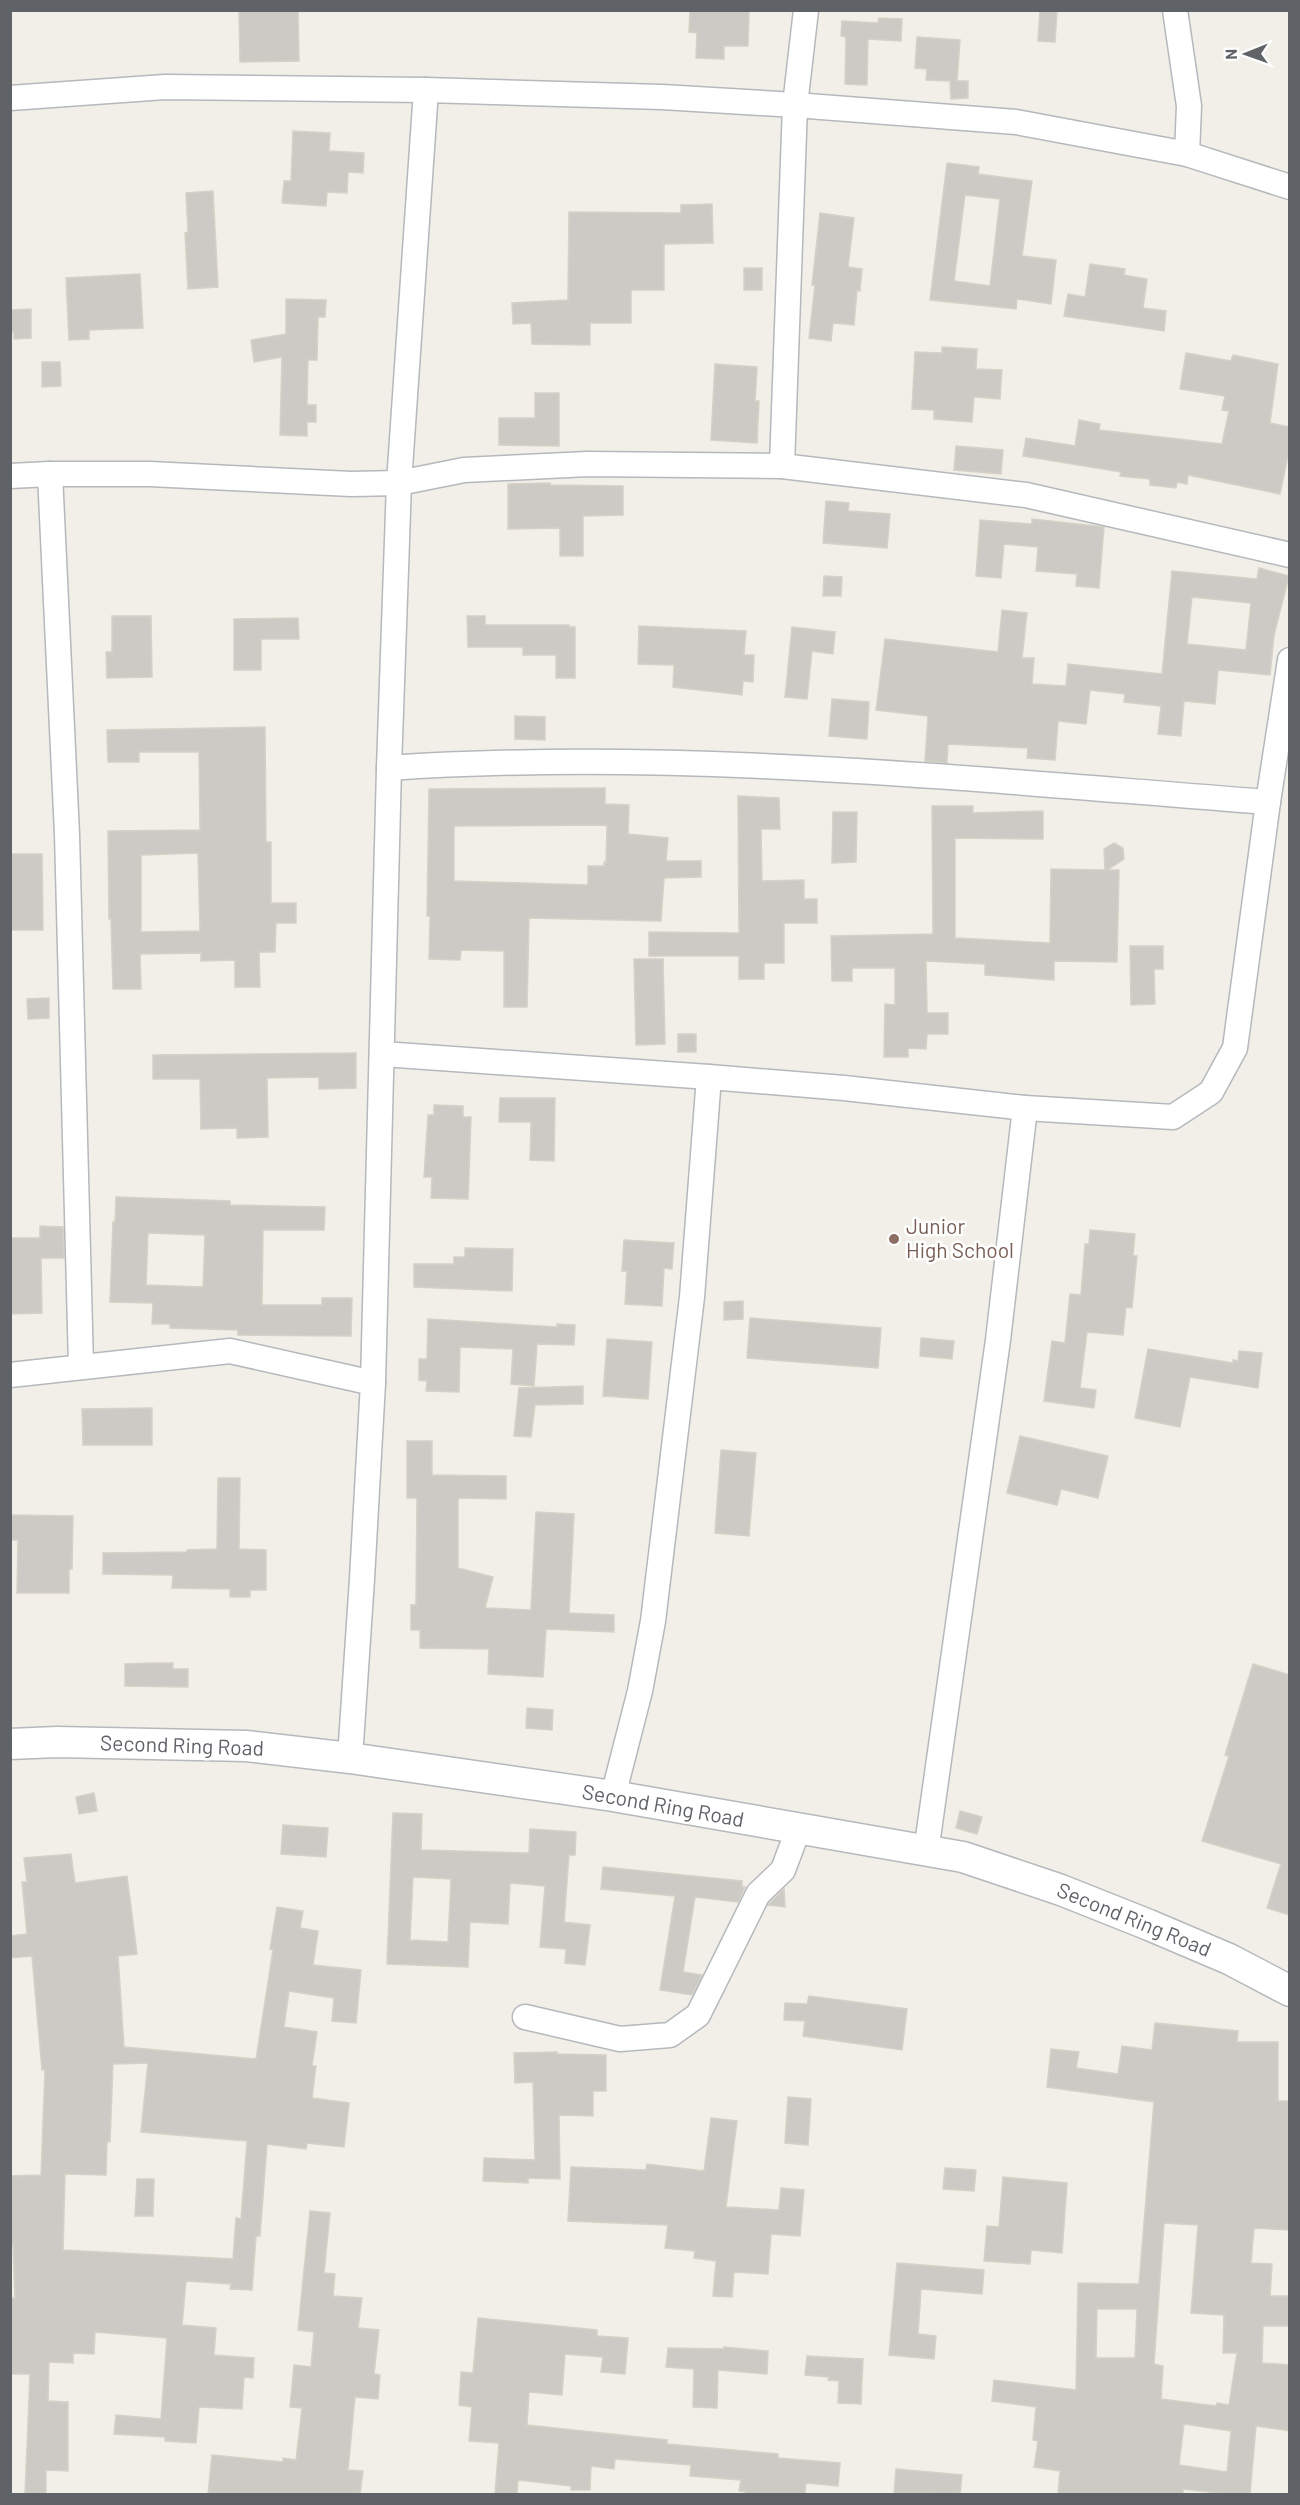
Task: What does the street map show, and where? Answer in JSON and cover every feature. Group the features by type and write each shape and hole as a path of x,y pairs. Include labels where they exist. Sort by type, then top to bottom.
{"street":[{"path":"782,466 795,105 806,10"},
{"path":"1175,10 1189,106 1187,154"},
{"path":"10,98 165,87 426,90 662,97 795,105 1016,122 1187,154 1290,187"},
{"path":"350,1758 373,1383 399,483 426,90"},
{"path":"10,476 150,474 351,484 399,483 464,470 588,464 782,466 1026,495 1290,555"},
{"path":"50,474 68,834 81,1366"},
{"path":"383,1054 709,1077 844,1088 1025,1108 1173,1117 1211,1092 1234,1048 1290,660"},
{"path":"389,768 465,762 580,760 755,764 1268,802"},
{"path":"614,1796 640,1691 653,1621 692,1297 709,1077"},
{"path":"926,1852 998,1340 1025,1108"},
{"path":"10,1375 230,1351 373,1383"},
{"name":"Second Ring Road","path":"10,1744 57,1742 246,1746 350,1758 614,1796 798,1830 963,1857 1061,1890 1229,1959 1290,1991"},
{"path":"525,2017 620,2039 670,2035 698,2014 758,1894 783,1870 798,1830"}],"building":[{"path":"239,10 298,10 299,61 240,62"},
{"path":"690,10 749,10 748,46 724,46 724,59 696,58 697,33 689,32"},
{"path":"1040,10 1057,10 1055,42 1038,41"},
{"path":"879,18 902,19 901,41 868,39 867,85 845,84 846,37 841,36 842,21 878,23"},
{"path":"917,37 960,40 957,81 968,81 968,98 951,99 950,81 926,80 927,69 915,68"},
{"path":"293,131 330,133 329,151 364,153 363,173 348,172 347,193 327,192 326,206 282,203 284,181 291,181"},
{"path":"947,163 979,167 978,174 1032,181 1022,256 1056,260 1051,304 1017,299 1016,309 930,300","holes":["965,195 1000,199 990,286 954,281"]},
{"path":"213,191 218,287 188,289 185,233 188,232 186,193"},
{"path":"712,204 713,243 664,244 664,290 631,290 631,323 590,323 590,345 532,344 531,323 513,324 512,303 568,300 569,212 681,213 681,205"},
{"path":"820,213 854,218 848,267 862,269 860,291 857,290 854,325 833,323 831,341 809,338"},
{"path":"1090,264 1125,269 1124,275 1147,279 1143,308 1166,311 1164,331 1064,316 1068,294 1085,297"},
{"path":"744,268 762,268 762,290 744,290"},
{"path":"140,274 143,328 89,330 89,339 69,340 66,278"},
{"path":"286,299 326,300 325,317 318,317 317,360 308,360 307,405 316,405 316,422 307,422 307,436 280,435 282,357 254,362 251,340 286,334"},
{"path":"31,309 31,338 14,339 14,332 10,332 10,310"},
{"path":"942,347 977,349 976,369 1002,370 1000,399 974,397 972,422 934,419 934,410 912,409 915,352 942,353"},
{"path":"1186,353 1231,361 1233,355 1278,364 1270,423 1290,427 1290,446 1280,494 1188,475 1187,484 1177,482 1176,488 1150,485 1150,479 1120,476 1121,472 1023,456 1026,438 1075,446 1079,420 1100,424 1099,430 1222,444 1229,411 1222,410 1225,396 1180,389"},
{"path":"42,362 60,362 61,386 42,387"},
{"path":"715,364 757,367 755,401 759,401 757,443 711,440"},
{"path":"535,393 559,393 559,446 499,445 499,418 535,418"},
{"path":"956,446 1003,450 1001,474 954,470"},
{"path":"550,483 550,485 623,486 623,515 583,516 583,556 560,556 560,528 508,529 508,484"},
{"path":"826,501 849,503 848,511 890,514 887,548 823,543"},
{"path":"1032,519 1104,527 1099,588 1076,586 1077,574 1036,571 1038,547 1004,544 1001,578 976,576 980,520 1032,524"},
{"path":"1259,568 1289,576 1274,635 1270,675 1218,670 1215,704 1184,701 1181,736 1158,734 1161,706 1124,702 1125,694 1090,690 1086,724 1058,721 1055,760 1027,758 1028,748 948,744 947,763 925,761 928,716 876,710 885,639 998,652 1002,610 1027,613 1022,658 1034,658 1032,684 1066,686 1068,664 1162,674 1172,571 1257,579","holes":["1192,597 1251,603 1246,650 1187,644"]},
{"path":"824,576 842,577 841,596 823,596"},
{"path":"112,616 151,616 152,677 107,678 106,652 112,652"},
{"path":"467,616 485,616 485,625 569,625 569,627 575,627 575,678 556,678 556,655 523,655 523,647 468,647"},
{"path":"298,618 299,639 261,639 261,670 234,670 234,619"},
{"path":"639,626 746,631 744,655 754,655 753,682 743,681 742,695 673,687 674,665 638,664"},
{"path":"792,627 835,632 833,654 812,651 807,699 785,697"},
{"path":"832,699 869,702 867,739 829,736"},
{"path":"515,716 545,717 545,740 515,739"},
{"path":"265,727 266,842 271,842 271,903 296,903 296,923 276,923 275,952 259,952 260,987 235,987 235,960 201,961 201,953 140,954 141,989 113,989 108,831 200,830 199,752 139,752 139,762 108,762 107,730","holes":["198,853 200,931 141,932 141,855"]},
{"path":"605,788 605,804 629,805 628,834 668,838 666,861 701,861 701,877 664,878 661,921 529,918 527,1007 504,1007 504,951 461,950 460,960 429,959 430,916 427,916 429,789","holes":["607,825 606,863 604,862 604,866 588,866 588,885 454,881 454,826"]},
{"path":"738,796 779,798 780,829 761,829 762,881 804,880 804,899 817,899 817,923 784,923 784,963 764,963 764,979 739,979 739,956 649,956 649,932 739,933"},
{"path":"932,806 973,806 973,813 1043,811 1043,839 955,838 955,938 1050,943 1051,869 1105,870 1104,849 1114,843 1123,848 1124,859 1107,870 1119,870 1117,962 1054,961 1054,980 985,975 985,964 926,961 927,1013 948,1013 948,1034 927,1034 926,1049 908,1048 908,1057 884,1057 885,1004 895,1005 895,968 852,968 852,981 832,981 831,936 933,934"},
{"path":"833,812 857,812 856,862 832,863"},
{"path":"10,854 42,854 43,930 10,930"},
{"path":"1130,946 1163,946 1163,969 1154,969 1155,1004 1131,1005"},
{"path":"634,959 663,959 665,1044 636,1045"},
{"path":"49,998 49,1018 28,1019 27,999"},
{"path":"678,1034 696,1034 696,1052 678,1052"},
{"path":"356,1053 356,1088 319,1089 319,1077 267,1078 268,1137 237,1138 237,1128 201,1129 200,1079 153,1079 153,1055"},
{"path":"500,1098 555,1098 554,1161 530,1160 531,1122 499,1122"},
{"path":"434,1105 463,1106 463,1117 471,1117 468,1199 431,1198 432,1177 424,1177 428,1115 434,1115"},
{"path":"116,1197 230,1201 230,1205 325,1207 324,1230 263,1230 262,1305 322,1305 322,1298 352,1298 351,1336 238,1335 238,1330 170,1328 170,1324 152,1324 153,1303 110,1302 113,1222 115,1222","holes":["148,1233 205,1235 203,1287 146,1285"]},
{"path":"40,1226 63,1227 64,1258 41,1258 42,1313 10,1314 10,1238 40,1238"},
{"path":"1090,1230 1135,1234 1133,1256 1137,1256 1132,1308 1126,1307 1123,1335 1087,1332 1080,1388 1096,1390 1094,1408 1044,1401 1052,1341 1065,1343 1070,1294 1081,1295 1085,1244 1089,1244"},
{"path":"624,1240 674,1243 672,1269 664,1268 662,1306 625,1304 627,1271 622,1271"},
{"path":"465,1248 513,1249 512,1291 414,1287 414,1264 454,1264 454,1257 465,1257"},
{"path":"743,1301 743,1319 724,1320 724,1302"},
{"path":"750,1318 881,1328 878,1368 747,1358"},
{"path":"428,1319 557,1327 557,1324 575,1325 574,1345 537,1344 534,1386 511,1384 513,1349 460,1347 459,1392 426,1391 427,1381 419,1380 419,1359 427,1359"},
{"path":"921,1338 954,1341 952,1359 920,1356"},
{"path":"607,1339 652,1342 648,1399 603,1396"},
{"path":"1148,1349 1233,1363 1233,1360 1238,1361 1239,1351 1262,1353 1258,1388 1190,1377 1180,1427 1135,1418"},
{"path":"583,1386 583,1404 535,1405 531,1437 514,1436 519,1388"},
{"path":"152,1408 152,1445 83,1445 82,1409"},
{"path":"1020,1436 1108,1456 1098,1498 1061,1489 1057,1505 1007,1493"},
{"path":"407,1441 432,1441 432,1475 506,1476 506,1499 458,1498 458,1568 493,1577 485,1608 531,1610 536,1512 574,1514 569,1613 614,1615 614,1632 546,1629 543,1677 488,1674 489,1649 420,1648 420,1630 411,1630 411,1605 416,1605 417,1498 407,1498"},
{"path":"721,1450 756,1453 749,1536 715,1533"},
{"path":"218,1478 240,1478 239,1549 266,1550 266,1590 250,1590 250,1597 230,1597 230,1589 172,1588 173,1575 103,1574 103,1553 187,1552 187,1550 217,1549"},
{"path":"10,1515 73,1516 69,1593 17,1593 18,1540 10,1540"},
{"path":"173,1663 173,1669 188,1669 188,1687 125,1686 125,1664"},
{"path":"1253,1664 1290,1675 1290,1915 1267,1908 1281,1864 1202,1841 1229,1756 1225,1755"},
{"path":"527,1708 553,1710 552,1730 526,1728"},
{"path":"94,1793 97,1811 79,1814 76,1797"},
{"path":"960,1811 982,1817 977,1834 956,1828"},
{"path":"393,1813 422,1814 421,1850 529,1853 530,1829 576,1832 575,1855 569,1855 564,1922 590,1925 585,1965 565,1963 566,1949 540,1947 545,1886 510,1883 508,1924 470,1922 468,1967 387,1964","holes":["413,1877 451,1879 448,1942 410,1940"]},
{"path":"283,1825 328,1828 326,1857 281,1854"},
{"path":"71,1854 75,1883 127,1876 137,1954 118,1956 124,2047 256,2059 273,1950 270,1949 277,1907 303,1911 300,1928 318,1931 313,1965 361,1970 356,2023 332,2021 334,1998 289,1991 284,2027 317,2032 312,2066 316,2066 312,2098 349,2103 344,2147 307,2143 306,2149 267,2144 260,2236 256,2236 252,2290 230,2289 231,2284 186,2281 182,2325 216,2328 214,2355 254,2358 253,2378 244,2377 242,2409 199,2407 196,2443 165,2441 165,2437 114,2434 116,2415 161,2419 167,2338 95,2332 94,2354 73,2353 73,2363 49,2362 48,2401 68,2402 68,2471 46,2470 46,2494 25,2494 30,2374 10,2374 10,2298 15,2298 13,2245 10,2246 10,2176 41,2175 45,2070 42,2070 32,1956 10,1958 10,1936 27,1934 22,1882 27,1882 24,1858","holes":["148,2063 141,2132 247,2141 241,2219 236,2218 233,2259 63,2250 65,2174 106,2175 107,2142 110,2142 113,2064"]},
{"path":"603,1867 742,1881 742,1887 745,1887 738,1902 695,1897 683,1972 702,1975 692,1995 660,1990 675,1896 601,1889"},
{"path":"784,1889 785,1907 768,1905"},
{"path":"809,1996 907,2009 902,2050 803,2036 805,2021 784,2020 785,2003 807,2004"},
{"path":"1155,2023 1238,2031 1237,2042 1278,2042 1278,2101 1290,2101 1290,2230 1254,2228 1251,2263 1272,2264 1270,2296 1290,2296 1290,2326 1263,2326 1262,2363 1290,2365 1290,2431 1256,2426 1250,2494 1183,2489 1183,2494 1058,2494 1060,2471 1034,2467 1038,2441 1033,2440 1036,2407 992,2401 994,2380 1076,2390 1078,2283 1139,2284 1154,2102 1047,2087 1051,2049 1079,2052 1076,2068 1118,2074 1122,2046 1152,2050","holes":["1164,2223 1198,2225 1191,2313 1224,2315 1223,2353 1237,2353 1229,2405 1217,2403 1216,2406 1161,2399 1163,2366 1154,2364","1097,2309 1137,2309 1135,2358 1096,2358","1184,2424 1231,2431 1227,2472 1179,2465"]},
{"path":"557,2052 557,2054 606,2055 606,2091 593,2091 593,2116 559,2115 560,2179 528,2178 528,2183 483,2181 484,2158 535,2160 533,2082 515,2083 514,2053"},
{"path":"788,2097 811,2099 808,2145 785,2143"},
{"path":"711,2118 737,2121 726,2207 779,2210 781,2188 804,2190 800,2236 771,2234 768,2274 734,2272 732,2297 713,2296 716,2261 694,2258 695,2251 665,2248 668,2225 568,2221 571,2167 646,2170 647,2164 704,2171"},
{"path":"945,2168 976,2170 974,2191 943,2189"},
{"path":"1003,2177 1067,2183 1062,2253 1031,2250 1030,2264 984,2261 987,2226 999,2227"},
{"path":"137,2179 154,2179 153,2216 135,2216"},
{"path":"310,2211 330,2213 324,2273 335,2274 333,2296 362,2298 358,2328 379,2330 374,2374 380,2375 378,2399 355,2397 348,2470 363,2471 360,2494 208,2494 212,2455 283,2462 283,2458 296,2460 302,2408 290,2407 294,2365 311,2367 314,2332 298,2330"},
{"path":"897,2263 984,2270 982,2294 921,2289 918,2334 936,2336 934,2359 889,2355"},
{"path":"478,2318 597,2330 597,2336 628,2338 625,2374 601,2372 603,2357 565,2354 562,2395 529,2392 527,2425 667,2440 667,2444 778,2454 778,2458 840,2463 838,2486 806,2483 805,2494 745,2494 739,2491 741,2480 690,2476 691,2465 615,2459 614,2469 591,2466 590,2490 571,2490 571,2486 518,2480 517,2494 495,2494 499,2443 469,2441 472,2407 459,2405 461,2372 473,2373"},
{"path":"724,2347 768,2351 767,2374 718,2370 717,2408 693,2407 694,2369 666,2367 668,2348 724,2349"},
{"path":"807,2356 863,2359 861,2404 838,2403 839,2381 828,2380 829,2377 805,2375"},
{"path":"896,2469 962,2475 960,2494 894,2493"}],"place":[{"name":"Junior High School","path":"894,1239"}]}
